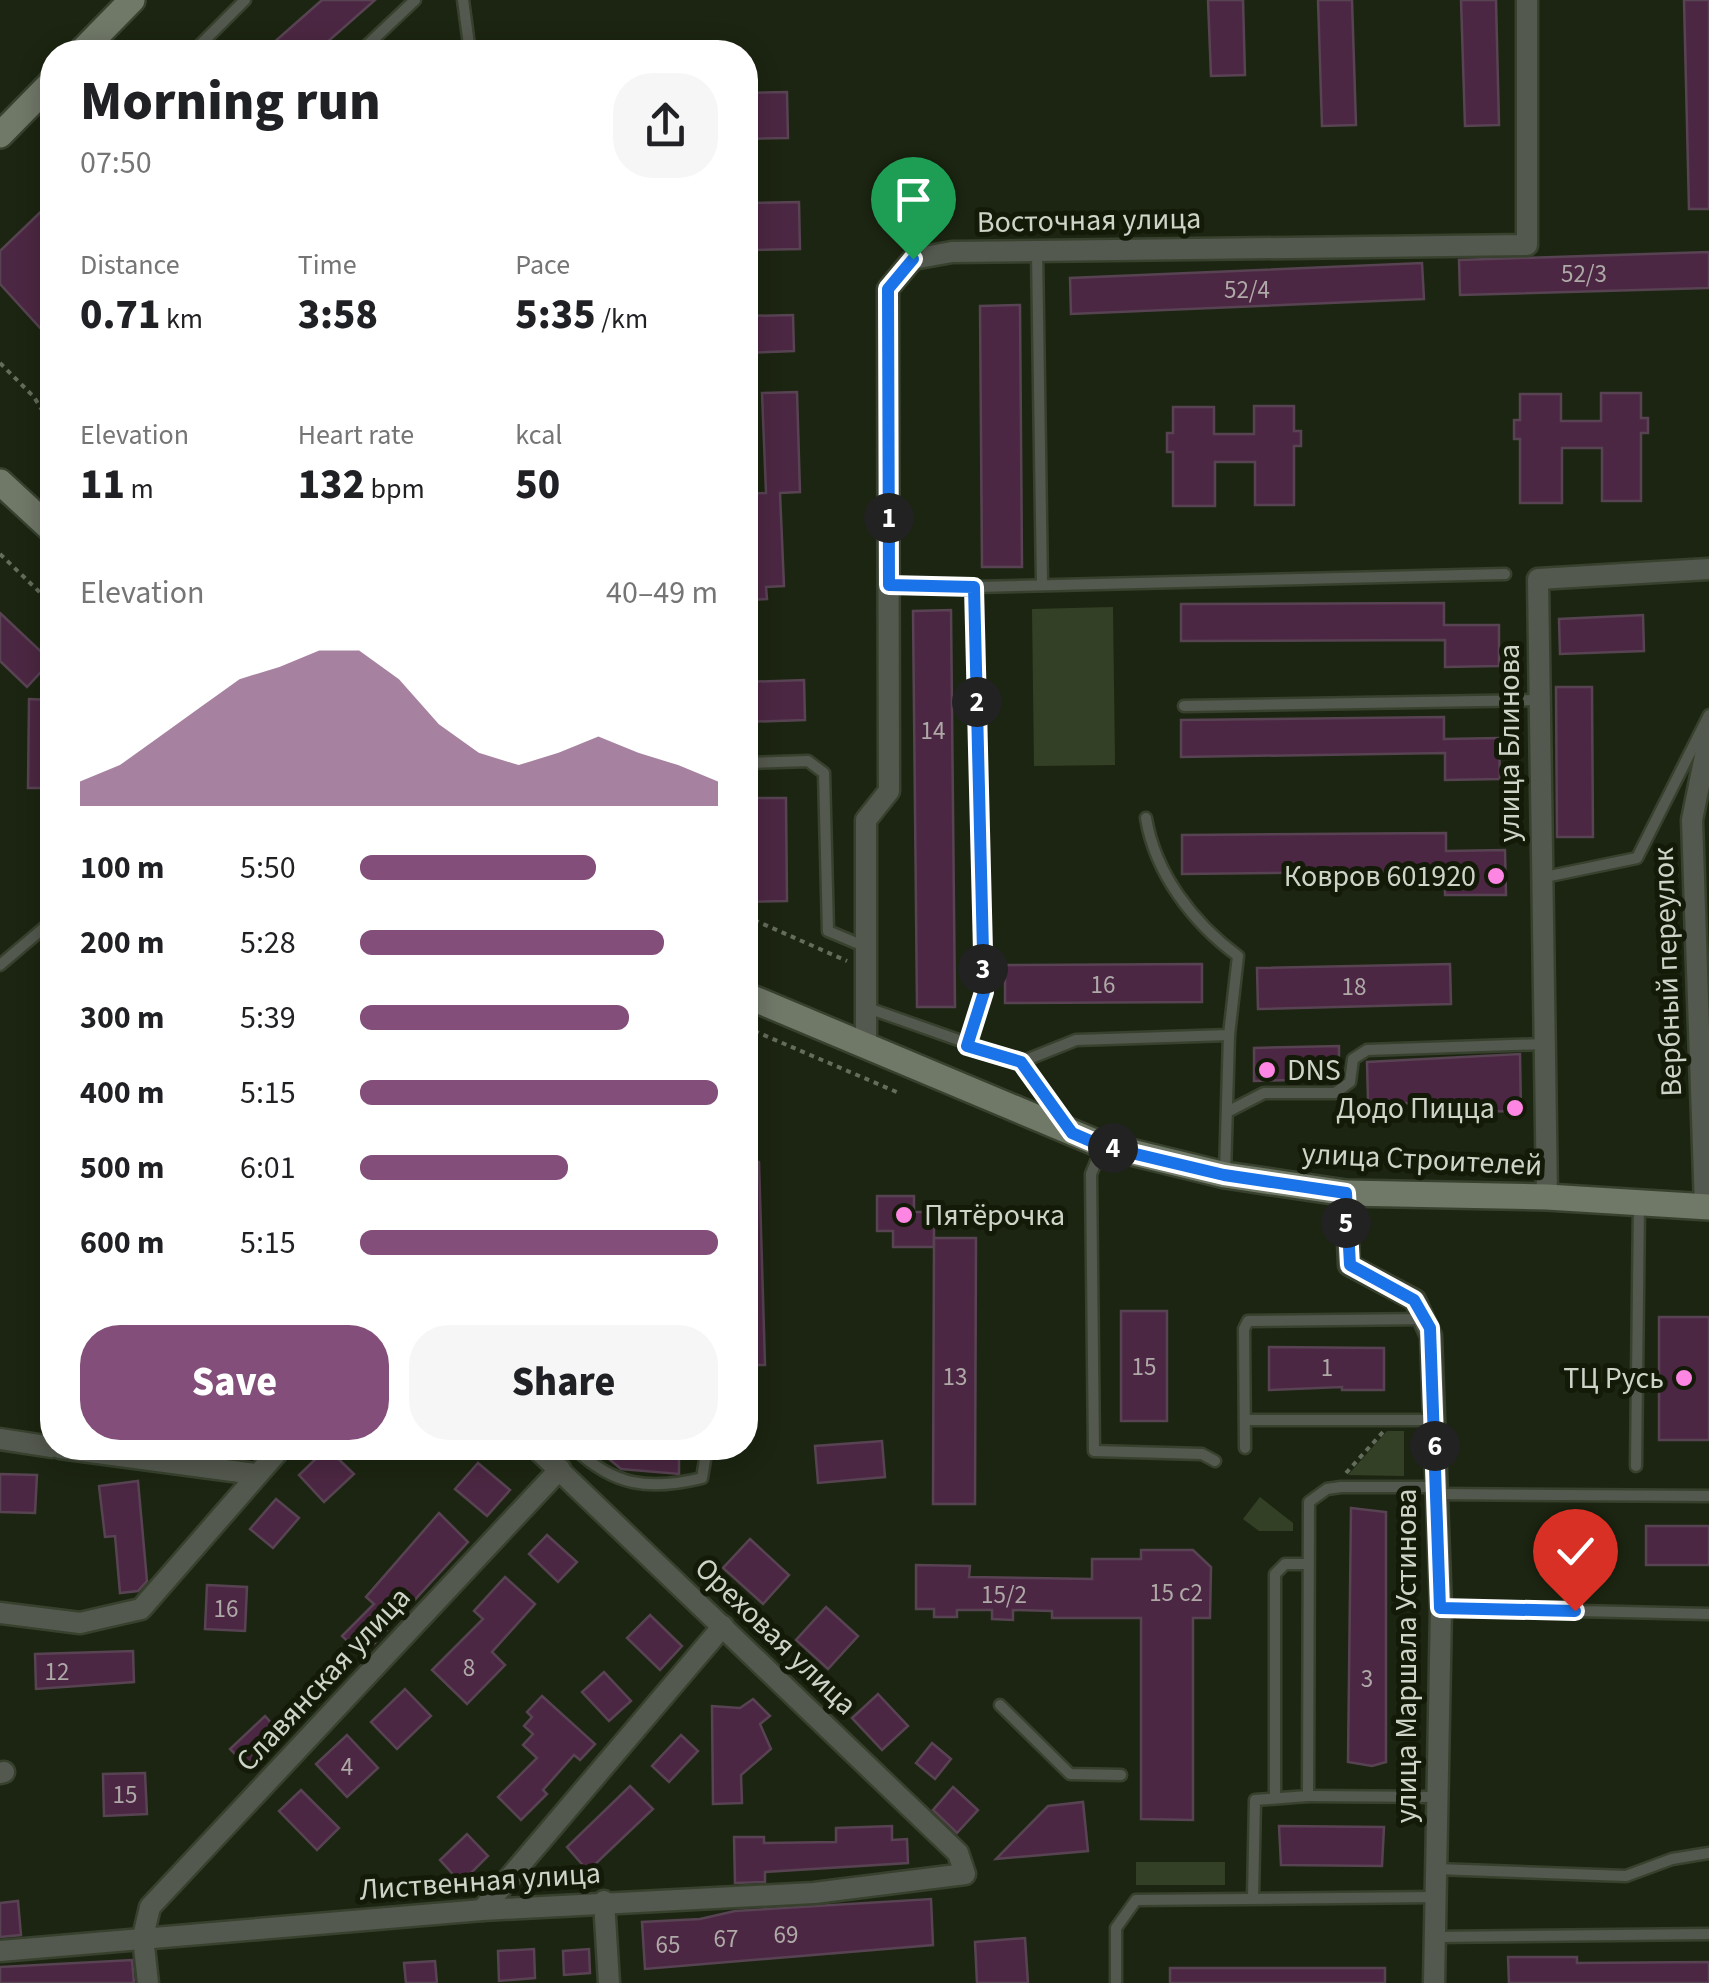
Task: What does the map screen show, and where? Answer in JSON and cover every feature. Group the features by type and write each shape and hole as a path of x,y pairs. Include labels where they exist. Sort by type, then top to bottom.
{"main road":[{"path":"93,40 132,0"},
{"path":"0,135 40,94"},
{"path":"0,482 40,519"},
{"name":"улица Строителей","path":"758,1001 1102,1146 1224,1175 1346,1193 1707,1207"}],"street":[{"name":"Восточная улица","path":"866,1048 866,820 890,791 888,289 913,259 952,252 1527,245 1526,0"},
{"name":"улица Блинова","path":"1547,1198 1538,579 1709,569"},
{"name":"Вербный переулок","path":"1707,1207 1692,820 1709,736"},
{"path":"1346,1193 1350,1265 1408,1295 1427,1319"},
{"name":"улица Маршала Устинова","path":"1427,1319 1432,1336 1440,1608 1434,1983"},
{"path":"0,1440 40,1445"},
{"path":"152,1460 255,1474"},
{"path":"0,1614 80,1623 141,1609 269,1460"},
{"name":"Ореховая улица","path":"550,1460 958,1853 965,1874"},
{"name":"Славянская улица","path":"143,1936 150,1908 560,1469"},
{"path":"482,1910 723,1626"},
{"name":"Лиственная улица","path":"0,1951 482,1910 814,1894 965,1874"},
{"path":"604,1902 609,1983"},
{"path":"143,1936 148,1983"}],"lane":[{"path":"205,40 245,0"},
{"path":"372,40 414,0"},
{"path":"462,0 468,40"},
{"path":"1037,251 1042,585"},
{"path":"889,585 974,587 1505,574"},
{"path":"967,1046 984,992 974,587"},
{"path":"1184,706 1539,700"},
{"path":"1540,878 1637,858 1709,715"},
{"path":"758,763 808,762 824,773 828,931 866,947"},
{"path":"1146,818 1152,852 1176,890 1212,936 1238,956 1224,1175"},
{"path":"0,965 40,930"},
{"path":"865,1007 1021,1062 1072,1133"},
{"path":"1021,1062 1076,1040 1230,1035"},
{"path":"1229,1111 1264,1093 1335,1093 1350,1082 1353,1058 1366,1050 1543,1044"},
{"path":"1102,1146 1091,1174 1094,1450 1202,1454 1215,1461"},
{"path":"1636,1466 1639,1204"},
{"path":"1245,1448 1244,1329 1248,1321 1427,1319"},
{"path":"1245,1420 1434,1420"},
{"path":"587,1460 602,1474 666,1486 702,1478 708,1460"},
{"path":"1308,1796 1309,1502 1332,1488 1709,1496"},
{"path":"1275,1796 1276,1574 1284,1564 1306,1564"},
{"path":"1440,1608 1709,1614"},
{"path":"1000,1705 1070,1774 1121,1775"},
{"path":"1253,1897 1253,1806 1261,1796 1438,1797"},
{"path":"1436,1869 1626,1876 1672,1859 1709,1853"},
{"path":"1116,1983 1116,1928 1136,1900 1436,1897"},
{"path":"1435,1938 1709,1934"}],"path":[{"path":"0,363 40,407"},
{"path":"0,554 40,592"},
{"path":"758,922 866,969"},
{"path":"758,1033 899,1093"},
{"path":"1332,1488 1393,1420"}],"green space":[{"path":"1113,607 1115,765 1034,766 1032,609"},
{"path":"1387,1431 1404,1431 1404,1476 1348,1475"},
{"path":"1260,1497 1293,1523 1293,1531 1259,1531 1243,1519"},
{"path":"1136,1862 1225,1862 1225,1885 1136,1885"}],"building":[{"path":"322,0 375,0 330,40 277,40"},
{"path":"1208,0 1243,0 1245,75 1211,76"},
{"path":"1318,0 1352,0 1356,125 1322,126"},
{"path":"1461,0 1496,0 1499,125 1465,126"},
{"path":"1684,0 1709,0 1709,209 1689,209"},
{"path":"787,92 788,138 758,139 758,93"},
{"path":"799,202 800,249 758,250 758,203"},
{"path":"40,213 40,328 0,284 0,251"},
{"path":"1709,252 1709,288 1460,295 1459,260"},
{"path":"1422,263 1424,299 1071,314 1070,278"},
{"path":"1020,305 1022,567 982,567 980,306"},
{"path":"793,315 794,351 758,352 758,316"},
{"path":"797,392 800,492 780,493 784,586 766,587 767,599 758,599 758,493 766,493 762,393"},
{"path":"1601,393 1641,393 1641,418 1648,418 1648,433 1641,433 1641,501 1602,501 1602,448 1562,448 1562,503 1520,503 1520,439 1514,439 1514,420 1520,420 1520,394 1561,394 1561,421 1601,421"},
{"path":"1254,406 1294,406 1294,431 1301,431 1301,446 1294,446 1294,505 1255,505 1255,462 1215,462 1215,506 1173,506 1173,452 1167,452 1167,433 1173,433 1173,407 1214,407 1214,434 1254,434"},
{"path":"1444,603 1444,625 1499,625 1499,666 1445,667 1445,640 1181,641 1181,604"},
{"path":"951,610 955,1007 917,1007 913,611"},
{"path":"0,613 40,651 40,673 27,687 0,661"},
{"path":"1643,615 1644,651 1560,654 1559,619"},
{"path":"804,680 805,720 758,722 758,682"},
{"path":"1556,687 1592,687 1593,837 1557,837"},
{"path":"29,699 40,699 40,788 28,788"},
{"path":"1444,717 1444,739 1499,738 1500,779 1445,780 1445,753 1181,757 1181,720"},
{"path":"758,798 786,798 787,901 758,902"},
{"path":"1446,833 1446,851 1505,850 1506,895 1445,895 1445,871 1182,874 1182,835"},
{"path":"1202,964 1202,1002 1005,1003 1005,965"},
{"path":"1450,964 1451,1004 1258,1009 1257,968"},
{"path":"1339,1046 1339,1079 1254,1081 1254,1048"},
{"path":"1520,1054 1521,1111 1454,1112 1395,1101 1368,1101 1367,1062"},
{"path":"758,1162 759,1162 765,1365 758,1365"},
{"path":"877,1196 914,1196 914,1212 934,1212 934,1247 893,1247 893,1231 877,1231"},
{"path":"934,1238 976,1238 975,1504 933,1504"},
{"path":"1121,1311 1167,1311 1167,1421 1121,1421"},
{"name":"ТЦ Русь","path":"1659,1317 1709,1317 1709,1440 1659,1440"},
{"path":"1269,1347 1384,1348 1384,1390 1269,1390"},
{"path":"882,1441 885,1477 818,1483 815,1446"},
{"path":"315,1460 339,1460 354,1474 324,1502 299,1475"},
{"path":"610,1460 679,1460 679,1474 621,1469"},
{"path":"478,1463 510,1490 487,1516 455,1489"},
{"path":"0,1474 37,1475 35,1513 0,1512"},
{"path":"138,1481 147,1581 138,1591 120,1593 115,1536 105,1537 99,1486"},
{"path":"276,1499 299,1518 273,1548 250,1529"},
{"path":"1351,1508 1386,1512 1386,1762 1372,1766 1348,1762"},
{"path":"439,1513 468,1542 363,1656 342,1636 374,1604 366,1597"},
{"path":"1646,1526 1709,1526 1709,1565 1646,1565"},
{"path":"547,1535 577,1562 558,1582 529,1554"},
{"path":"750,1539 789,1575 763,1604 723,1568"},
{"path":"1141,1550 1193,1550 1211,1567 1210,1618 1193,1618 1193,1820 1141,1819 1141,1618 1052,1618 1052,1611 1013,1610 1013,1620 992,1619 992,1610 957,1610 957,1617 934,1617 934,1609 916,1609 916,1565 970,1566 969,1577 1092,1579 1092,1559 1141,1559"},
{"path":"505,1577 535,1604 492,1652 505,1665 467,1704 432,1670 483,1619 474,1611"},
{"path":"207,1585 247,1587 245,1631 205,1629"},
{"path":"826,1607 858,1636 828,1669 796,1640"},
{"path":"650,1615 682,1646 660,1670 627,1638"},
{"path":"133,1651 134,1682 36,1689 35,1654"},
{"path":"604,1672 631,1701 609,1721 582,1692"},
{"path":"405,1689 431,1716 397,1749 371,1722"},
{"path":"878,1694 908,1726 882,1750 852,1718"},
{"path":"542,1696 595,1744 580,1760 574,1755 543,1790 547,1794 521,1820 498,1797 537,1758 523,1745 533,1734 524,1726 532,1717 527,1712"},
{"path":"753,1699 770,1716 760,1724 771,1749 741,1775 742,1803 713,1804 712,1706 740,1708"},
{"path":"265,1716 285,1738 251,1770 230,1749"},
{"path":"347,1735 378,1768 347,1797 316,1764"},
{"path":"681,1735 698,1751 669,1782 652,1766"},
{"path":"932,1743 951,1759 935,1779 916,1763"},
{"path":"145,1773 147,1814 104,1816 103,1774"},
{"path":"630,1786 653,1809 588,1871 567,1847"},
{"path":"953,1787 978,1810 957,1833 933,1810"},
{"path":"301,1790 339,1828 317,1850 279,1811"},
{"path":"1083,1802 1088,1851 996,1859 1048,1806"},
{"path":"892,1826 892,1840 907,1839 908,1863 765,1872 765,1882 735,1883 734,1837 764,1837 764,1843 836,1842 836,1828"},
{"path":"1279,1826 1384,1827 1382,1866 1281,1865"},
{"path":"467,1834 488,1856 461,1883 440,1860"},
{"path":"931,1899 933,1945 645,1969 642,1922 700,1919 735,1911"},
{"path":"18,1901 21,1935 0,1937 0,1903"},
{"path":"1025,1938 1028,1983 977,1983 975,1942"},
{"path":"534,1949 535,1978 499,1981 498,1951"},
{"path":"589,1949 590,1973 564,1975 563,1951"},
{"path":"1508,1957 1577,1957 1577,1963 1709,1962 1709,1983 1509,1983"},
{"path":"132,1960 134,1983 0,1983 0,1967"},
{"path":"435,1961 437,1983 406,1983 404,1963"},
{"path":"1170,1968 1385,1968 1385,1983 1170,1983"}],"place":[{"name":"Ковров 601920","path":"1496,876"},
{"name":"DNS","path":"1267,1070"},
{"name":"Додо Пицца","path":"1515,1108"},
{"name":"Пятёрочка","path":"904,1215"},
{"name":"ТЦ Русь","path":"1684,1378"}],"route":[{"path":"913,259 888,289 889,585 974,587 984,992 967,1046 1021,1062 1072,1133 1102,1146 1224,1175 1346,1193 1346,1254 1350,1265 1414,1300 1427,1319 1432,1336 1440,1608 1575,1611"}]}
